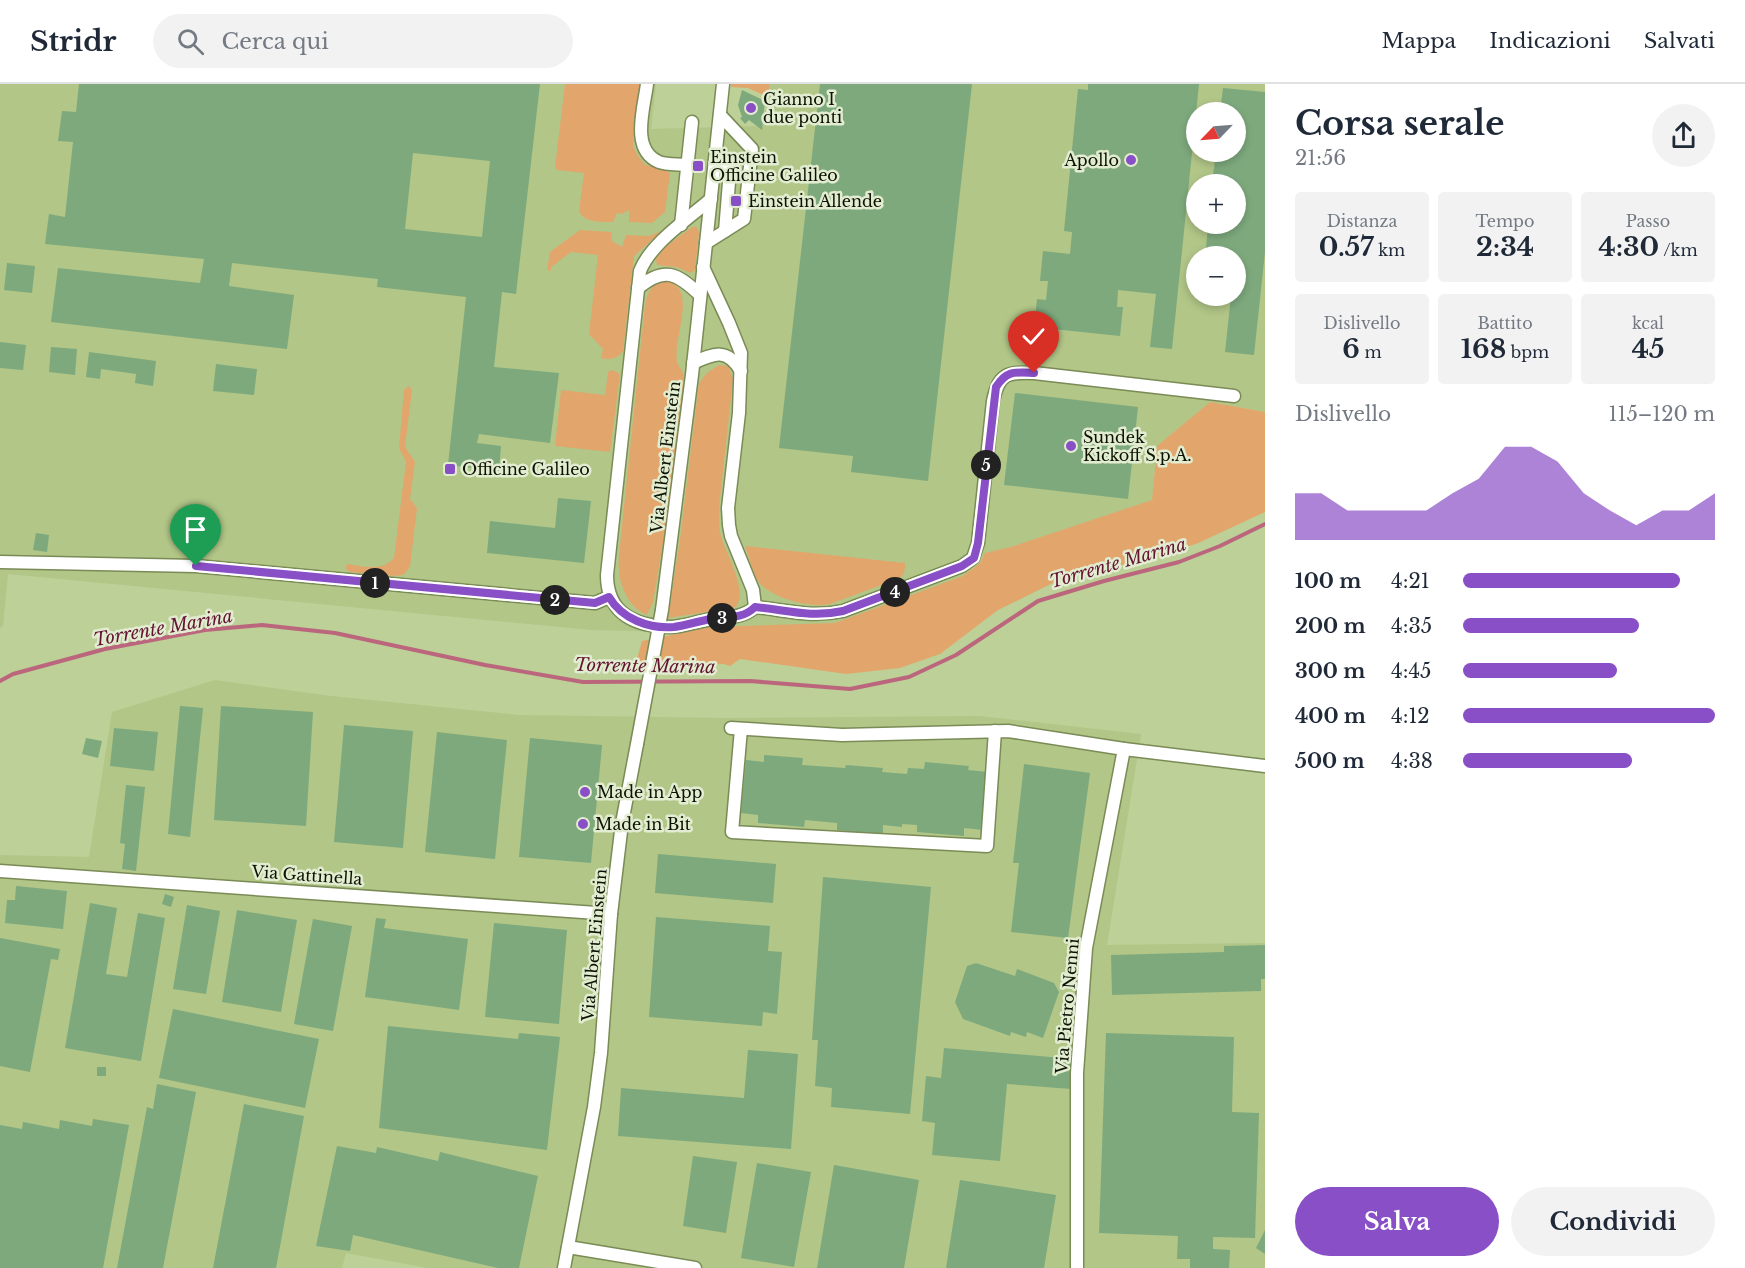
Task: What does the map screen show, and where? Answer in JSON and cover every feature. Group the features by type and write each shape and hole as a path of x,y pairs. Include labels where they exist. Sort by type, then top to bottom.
{"street":[{"path":"647,84 640,139 642,148 653,159 662,163 687,165"},
{"name":"Via Albert Einstein","path":"564,1268 597,1086 611,914 622,823 662,610 693,363 723,84"},
{"path":"706,243 744,219 752,149 720,115"},
{"path":"681,225 692,122"},
{"path":"716,153 730,170 725,231"},
{"path":"711,199 648,255 640,271 607,575 609,597 629,618 643,623 670,627 735,617 748,613 755,607 815,615 843,611 962,566 974,558 978,543 996,387 1003,377 1014,372 1234,396"},
{"path":"703,267 739,347 741,371 728,508 729,525 731,536 753,590 755,607"},
{"path":"638,288 663,274 678,277 700,295"},
{"name":"Via Albert Einstein","path":"693,363 707,357 724,354 735,362 741,371"},
{"path":"0,562 196,566 595,603 609,597"},
{"path":"995,731 987,846 732,832 736,729 842,735 995,731 1008,731 1124,749 1265,766"},
{"name":"Via Pietro Nenni","path":"1077,1268 1077,1073 1086,948 1124,749"},
{"name":"Via Gattinella","path":"0,871 611,914"},
{"path":"568,1247 695,1268"}],"shaded area":[{"path":"0,84 656,84 651,129 763,126 770,84 1265,84 1265,412 1210,402 1157,446 1152,500 846,624 717,633 591,630 8,574 3,626 0,628"},
{"path":"565,84 640,84 633,146 645,165 663,168 670,173 665,212 652,223 629,222 629,210 622,214 617,213 613,222 593,221 581,215 579,211 584,173 557,170 555,167"},
{"path":"731,84 770,84 768,97 748,88 731,87"},
{"path":"692,227 697,227 699,233 695,270 691,273 676,267 657,265 656,259 664,248"},
{"path":"580,230 611,232 612,241 622,247 626,235 649,236 662,231 634,256 623,351 613,358 601,358 603,349 589,334 598,255 571,252 551,267 551,271 547,270 550,252"},
{"path":"669,281 677,286 682,294 683,305 677,351 678,363 684,378 667,520 653,602 647,615 633,605 624,590 619,573 619,555 645,305 655,285"},
{"path":"719,365 728,366 733,379 719,508 720,529 738,581 739,599 736,607 668,618 699,383 707,373"},
{"path":"613,370 620,374 610,452 555,446 561,390 605,395 608,372"},
{"path":"409,386 412,390 405,447 415,462 410,499 417,508 410,567 403,575 396,576 350,572 345,568 347,564 378,567 394,558 406,462 399,448 404,390"},
{"path":"1210,402 1265,412 1265,512 1196,544 1104,570 1061,579 998,610 940,654 900,668 846,674 740,659 730,666 724,664 635,666 642,641 711,627 835,623 963,576 980,563 985,553 1011,547 1152,500 1157,446"},
{"path":"745,546 905,563 905,569 902,576 895,580 830,604 811,605 779,596 761,585 754,574"},
{"path":"215,680 331,696 520,715 723,718 979,716 1141,734 1107,945 1265,943 1265,1268 428,1268 346,1253 342,1268 0,1268 0,855 89,857 112,712"}],"building":[{"path":"79,84 540,84 516,294 502,292 494,367 559,373 550,443 479,434 477,443 501,446 499,471 448,465 466,297 377,287 378,279 232,263 229,286 294,295 287,349 51,322 58,268 200,283 204,259 45,244 49,214 65,217 73,142 58,141 62,111 76,112","holes":["413,153 490,161 482,237 405,229"]},
{"path":"820,84 972,84 928,481 851,472 853,456 779,448"},
{"name":"Apollo","path":"1088,84 1199,84 1197,102 1186,102 1186,162 1191,162 1190,174 1186,174 1186,212 1172,349 1150,347 1156,294 1118,290 1117,307 1123,307 1120,336 1034,327 1037,299 1046,300 1048,281 1040,281 1043,251 1070,254 1072,232 1064,231 1078,89 1088,90"},
{"path":"1223,88 1265,92 1265,252 1254,355 1225,352 1230,306 1246,306 1246,246 1206,246 1207,234 1246,234 1246,174 1213,174 1215,162 1246,162 1246,102 1221,102"},
{"name":"Gianno I due ponti","path":"742,90 765,101 762,130 749,120 745,124 740,118 742,117 738,105"},
{"path":"7,263 35,266 32,293 4,290"},
{"path":"0,342 26,345 23,370 0,368"},
{"path":"51,347 77,349 75,375 49,372"},
{"path":"89,352 156,361 153,386 135,383 136,374 101,369 100,379 86,377"},
{"path":"216,364 257,369 254,395 213,391"},
{"name":"Sundek Kickoff S.p.A.","path":"1015,393 1138,407 1128,499 1004,485"},
{"path":"558,498 591,501 584,563 487,553 490,521 555,528"},
{"path":"36,533 49,535 47,552 33,550"},
{"path":"180,706 203,708 190,837 168,834"},
{"path":"221,706 313,712 306,826 214,820"},
{"path":"344,725 413,731 403,848 334,842"},
{"path":"114,728 158,732 154,771 110,766"},
{"path":"437,732 507,740 495,859 425,852"},
{"path":"86,738 102,741 98,758 82,754"},
{"path":"530,738 602,745 591,863 519,857"},
{"path":"764,755 803,758 802,765 883,768 882,772 907,774 908,768 924,769 925,762 969,766 968,770 988,772 983,830 964,828 964,836 917,832 917,825 902,824 902,827 883,825 883,835 837,830 837,823 805,820 804,827 758,823 758,815 741,813 746,760 764,762"},
{"path":"1024,764 1090,773 1068,938 1011,932 1019,863 1013,863"},
{"path":"126,785 145,787 136,871 122,869 125,844 120,843"},
{"path":"658,854 776,864 773,903 655,893"},
{"path":"823,877 931,887 910,1114 831,1107 832,1088 815,1086 818,1040 812,1040"},
{"path":"16,886 67,891 63,929 5,923 7,900 15,900"},
{"path":"165,894 174,897 171,907 162,904"},
{"path":"90,903 117,908 106,974 127,977 138,913 165,918 141,1061 65,1048"},
{"path":"187,905 220,911 206,994 173,989"},
{"path":"237,910 297,920 281,1012 222,1002"},
{"path":"656,917 770,926 768,951 782,952 777,1014 763,1012 762,1026 649,1017"},
{"path":"376,918 386,919 384,928 468,939 459,1010 365,997"},
{"path":"313,919 352,926 333,1031 294,1024"},
{"path":"494,923 567,930 559,1024 485,1017"},
{"path":"0,938 60,949 58,960 51,959 30,1072 0,1066"},
{"path":"1265,945 1265,979 1261,979 1261,991 1112,995 1111,955 1224,952 1224,946"},
{"path":"976,963 1015,976 1017,969 1054,983 1059,992 1043,1038 1027,1032 1026,1037 1011,1032 1010,1036 963,1019 955,1002 967,966"},
{"path":"173,1009 319,1039 305,1108 159,1078"},
{"path":"388,1026 518,1039 519,1033 560,1037 547,1150 379,1128"},
{"path":"1106,1033 1234,1037 1232,1112 1259,1113 1255,1238 1213,1237 1213,1249 1230,1250 1229,1268 1190,1268 1190,1259 1177,1259 1178,1236 1099,1233"},
{"path":"944,1048 1074,1059 1071,1089 1007,1084 1000,1161 932,1155 935,1123 922,1121 926,1076 941,1078"},
{"path":"748,1050 798,1054 791,1149 618,1136 621,1088 744,1098"},
{"path":"97,1067 106,1067 106,1076 97,1076"},
{"path":"157,1084 196,1092 163,1268 117,1268 147,1107 153,1109"},
{"path":"244,1104 304,1116 276,1268 213,1268"},
{"path":"93,1119 129,1125 103,1268 0,1268 0,1125 22,1129 23,1122 59,1129 60,1120 92,1126"},
{"path":"337,1146 376,1153 377,1147 438,1161 440,1152 538,1176 519,1268 498,1268 353,1235 350,1251 316,1246"},
{"path":"693,1156 737,1162 726,1233 683,1226"},
{"path":"757,1163 811,1172 794,1267 741,1258"},
{"path":"834,1165 919,1180 904,1268 817,1268"},
{"path":"960,1180 1056,1195 1044,1268 946,1268"},
{"path":"1265,1230 1265,1254 1256,1248"}],"waterway":[{"name":"Torrente Marina","path":"0,681 13,674 105,649 205,630 262,625 335,633 485,665 583,682 750,681 850,689 909,677 956,655 1038,601 1179,562 1220,546 1265,524"}],"place":[{"name":"Gianno I due ponti","path":"751,108"},
{"name":"Apollo","path":"1131,160"},
{"name":"Einstein Officine Galileo","path":"698,166"},
{"name":"Einstein Allende","path":"736,201"},
{"name":"Sundek Kickoff S.p.A.","path":"1071,446"},
{"name":"Officine Galileo","path":"450,469"},
{"name":"Made in App","path":"585,792"},
{"name":"Made in Bit","path":"583,824"}],"route":[{"path":"196,566 595,603 609,597 613,604 629,618 643,623 670,627 735,617 748,613 755,607 824,615 843,611 962,566 974,558 978,543 996,387 1003,377 1014,372 1034,373"}]}
